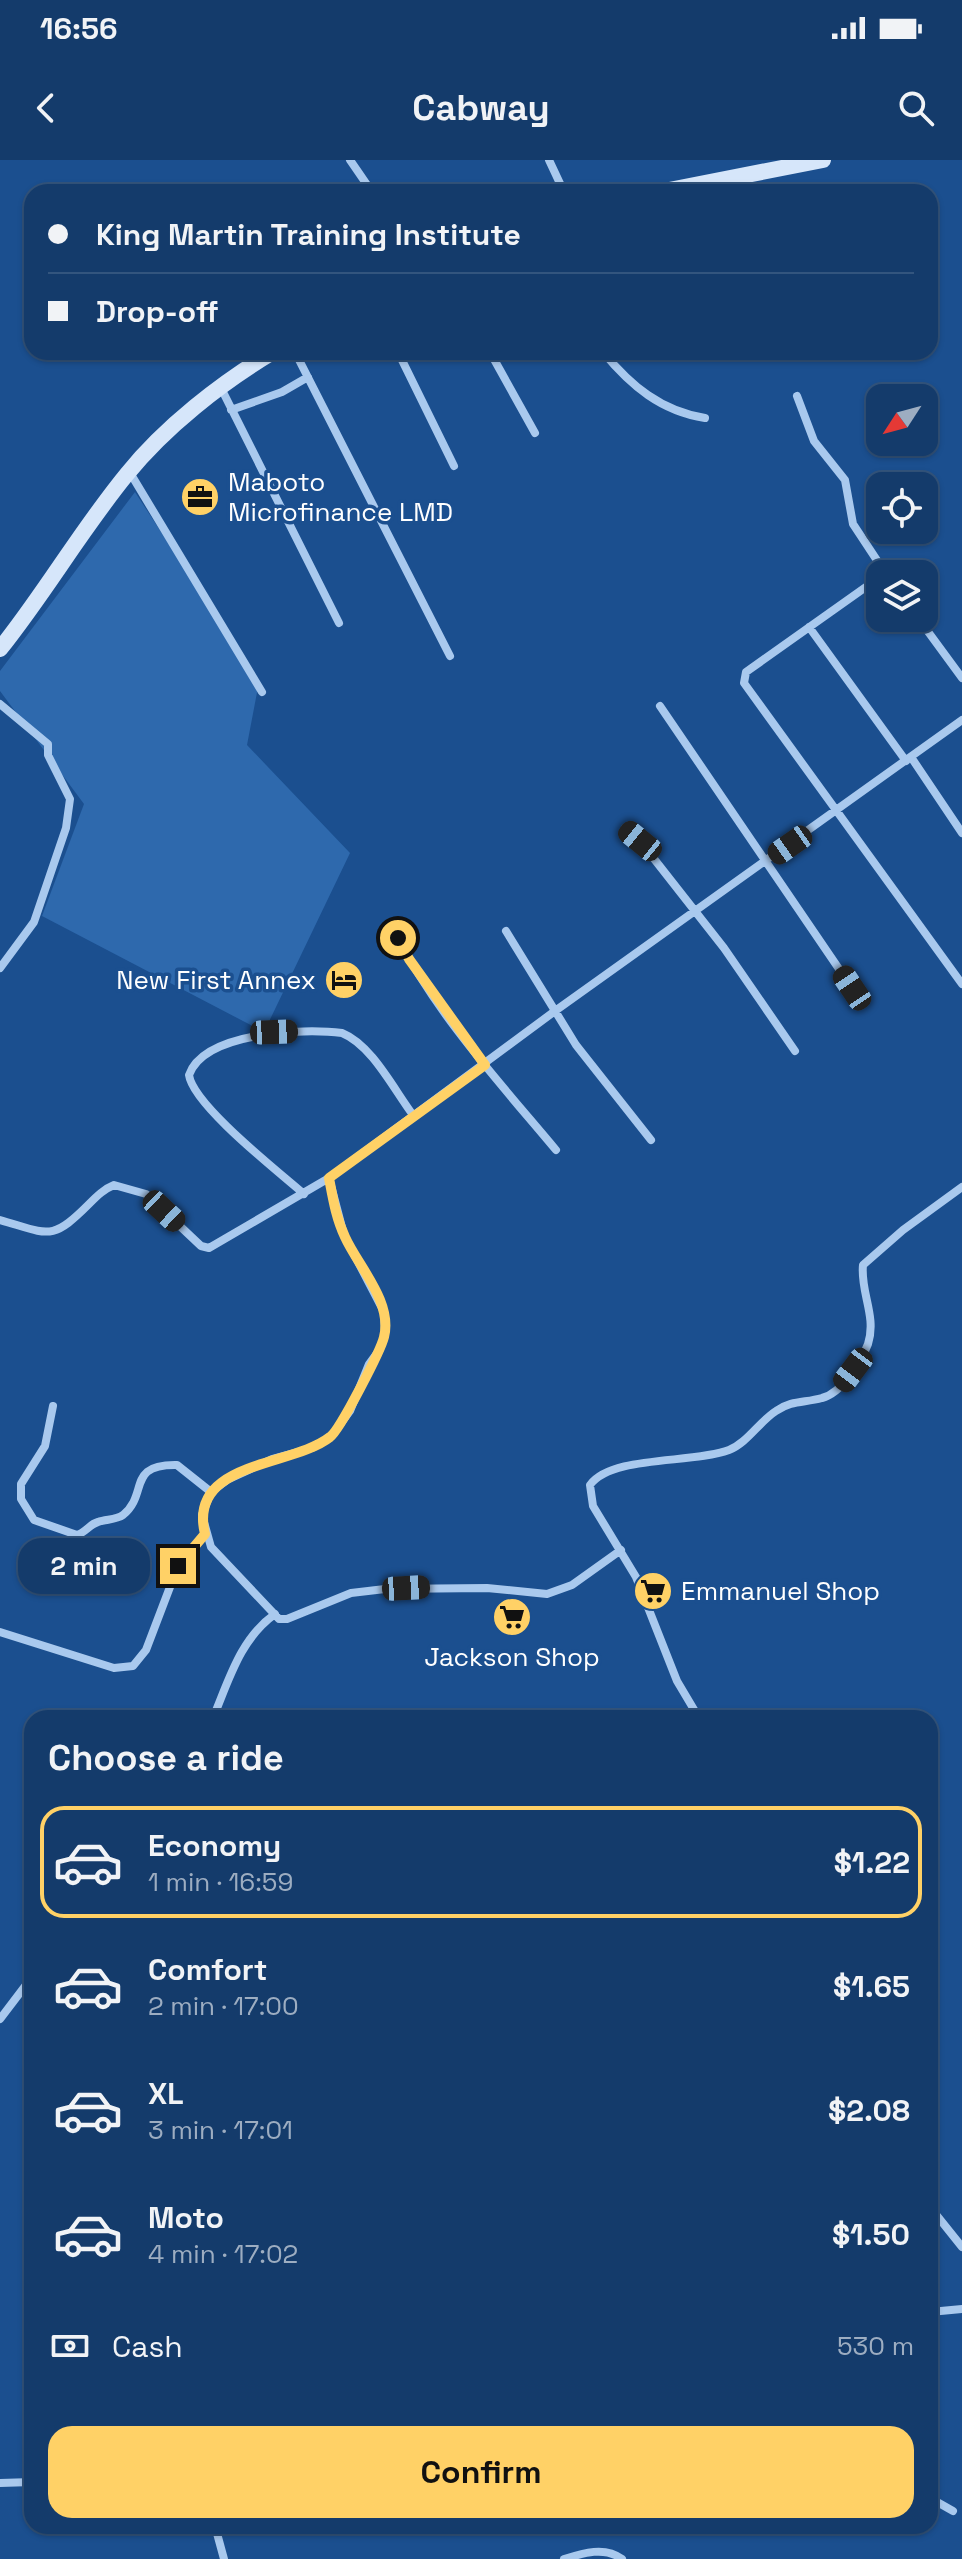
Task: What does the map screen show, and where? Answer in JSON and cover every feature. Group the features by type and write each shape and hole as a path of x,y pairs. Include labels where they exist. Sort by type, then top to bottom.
{"main road":[{"path":"700,184 823,160"},
{"path":"0,649 33,608 65,557 129,471 221,388 260,360"}],"street":[{"path":"350,160 366,184"},
{"path":"549,160 560,184"},
{"path":"299,360 450,656"},
{"path":"402,360 454,466"},
{"path":"494,360 535,433"},
{"path":"612,360 659,404 680,414 705,418"},
{"path":"231,410 282,392 308,377"},
{"path":"221,388 339,623"},
{"path":"797,396 814,441 845,480 853,524 876,560"},
{"path":"129,471 262,692"},
{"path":"866,587 746,672 744,683 962,984"},
{"path":"809,627 962,833"},
{"path":"928,632 962,678"},
{"path":"0,704 47,742 48,755 68,791 70,808 34,922 0,968"},
{"path":"660,706 852,988"},
{"path":"0,1220 53,1233 64,1229 99,1194 114,1185 146,1194 201,1246 209,1248 329,1178 555,1011 962,720"},
{"path":"625,828 640,841 695,911 795,1051"},
{"path":"506,931 576,1045 651,1140"},
{"path":"398,938 409,959 485,1065 556,1150"},
{"path":"304,1194 250,1148 199,1097 190,1085 189,1075 199,1060 255,1035 342,1033 351,1036 366,1052 413,1115"},
{"path":"329,1178 344,1235 384,1312 385,1335 345,1421 331,1437 312,1448 256,1465 211,1492 202,1515 205,1534 218,1556 279,1619 295,1618 351,1593 385,1589 487,1588 547,1594 572,1585 621,1550"},
{"path":"694,1710 677,1681 658,1627 621,1550 593,1506 589,1490 592,1481 608,1472 638,1463 694,1460 732,1449 764,1419 790,1402 831,1395 853,1370 871,1333 863,1265 903,1230 962,1187"},
{"path":"53,1406 42,1454 21,1484 21,1499 34,1520 64,1527 77,1535 95,1523 119,1517 128,1507 141,1477 158,1465 177,1465 211,1492"},
{"path":"0,1632 114,1668 133,1666 146,1650 178,1566 205,1534"},
{"path":"217,1710 247,1642 256,1628 275,1614"},
{"path":"0,2019 24,1988"},
{"path":"938,2217 962,2247"},
{"path":"938,2311 962,2309"},
{"path":"0,2483 24,2482"},
{"path":"938,2503 953,2511"},
{"path":"217,2534 224,2559"},
{"path":"564,2559 596,2552 611,2552 622,2559"}],"shaded area":[{"path":"135,492 259,682 247,745 350,853 264,1032 42,916 84,804 0,691 0,671"}],"place":[{"name":"Maboto Microfinance LMD","path":"200,497"},
{"name":"New First Annex","path":"344,980"},
{"name":"Emmanuel Shop","path":"653,1591"},
{"name":"Jackson Shop","path":"512,1617"}],"route":[{"path":"178,1566 205,1534 202,1515 211,1492 256,1465 312,1448 331,1437 345,1421 369,1364 380,1349 385,1335 384,1312 344,1235 334,1208 329,1178 485,1065 409,959 398,938"}]}
